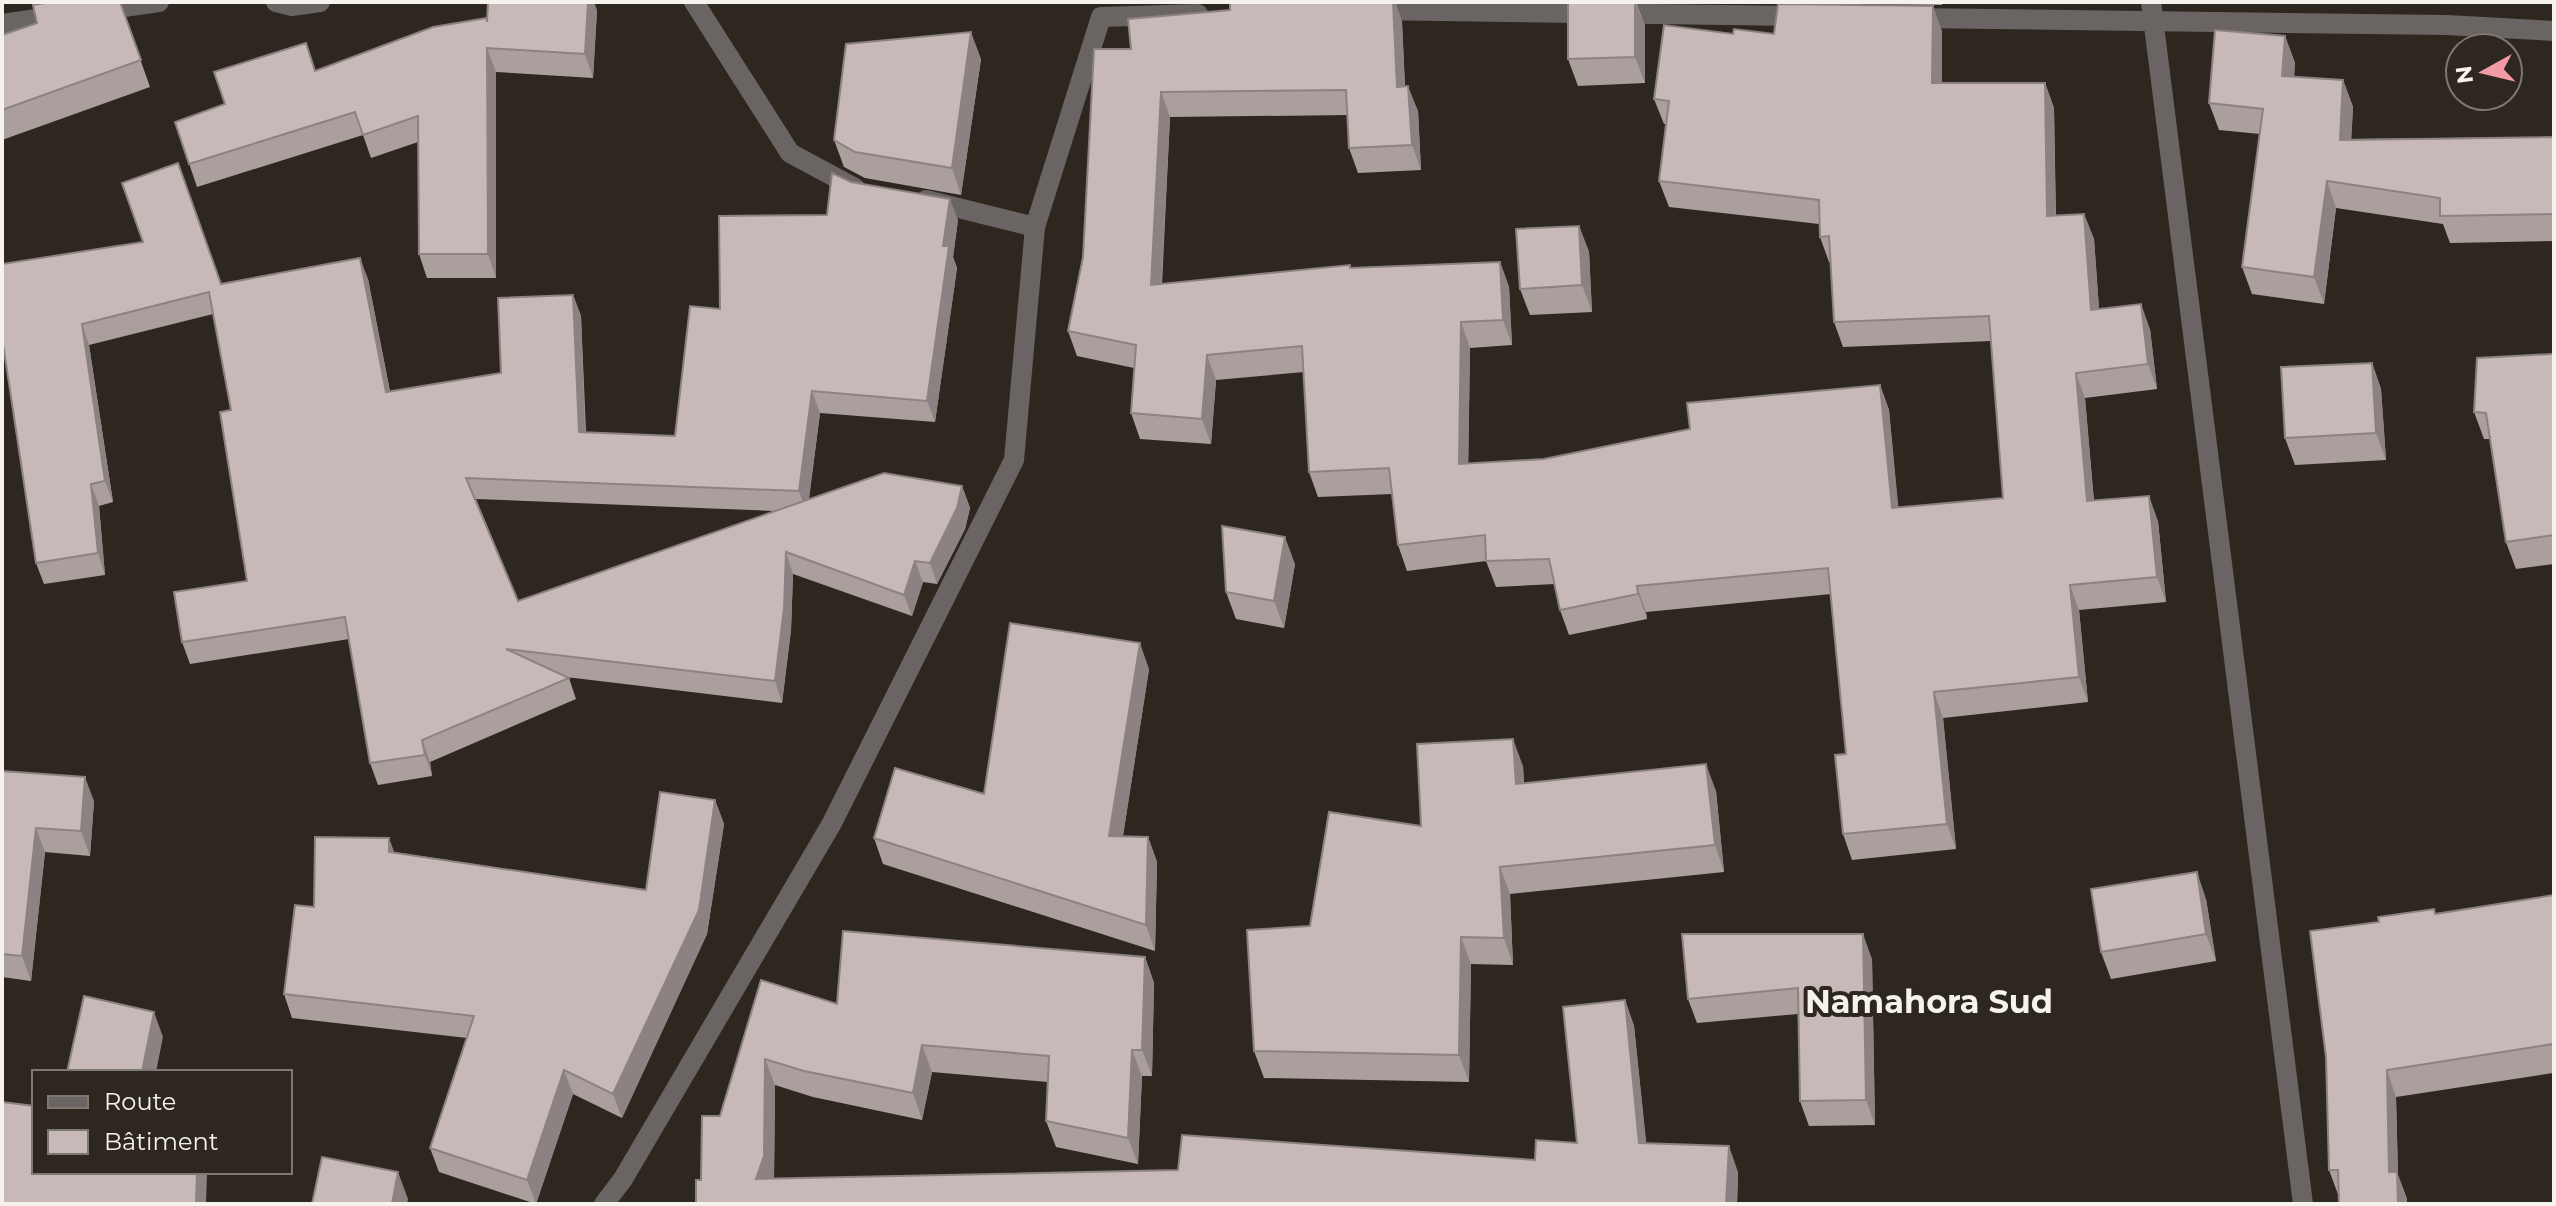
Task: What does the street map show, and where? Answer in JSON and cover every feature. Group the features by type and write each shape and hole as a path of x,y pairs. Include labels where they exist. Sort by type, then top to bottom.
{"street":[{"path":"2,24 159,2"},
{"path":"276,2 292,6 320,2"},
{"path":"694,2 790,153 861,191 876,193"},
{"path":"1356,10 1819,17"},
{"path":"2153,12 2303,1204"},
{"path":"1883,18 2153,12 2554,31"},
{"path":"604,1204 623,1179 832,823 1014,460 1035,227 1101,17 1212,14"},
{"path":"907,197 1035,227"}],"building":[{"path":"120,2 141,60 2,110 2,35 37,23 33,5"},
{"path":"488,2 588,2 585,54 487,48 488,254 419,254 418,116 363,135 355,112 189,164 175,122 225,104 214,72 306,43 315,71 433,27 487,18 487,22"},
{"path":"1230,2 1393,2 1397,87 1408,86 1412,145 1349,148 1346,90 1161,92 1151,285 1350,265 1350,268 1500,262 1503,320 1461,322 1459,464 1544,459 1690,429 1687,403 1880,385 1892,508 2003,498 1989,316 1834,322 1829,236 1820,237 1819,200 1659,181 1669,101 1654,99 1664,25 1733,34 1734,29 1774,34 1778,4 1933,6 1932,83 2045,83 2047,216 2084,214 2091,310 2141,304 2148,364 2076,373 2087,501 2149,496 2157,577 2070,585 2079,677 1934,692 1947,824 1843,834 1835,755 1846,754 1828,568 1637,586 1638,594 1560,610 1549,559 1486,561 1485,535 1398,545 1389,468 1309,472 1302,346 1207,355 1202,419 1131,413 1136,345 1068,331 1083,257 1094,49 1131,49 1128,19 1230,10"},
{"path":"1568,2 1635,2 1635,57 1568,59"},
{"path":"2215,30 2285,36 2282,76 2343,80 2340,140 2554,137 2554,214 2440,216 2440,198 2327,181 2314,277 2242,267 2263,109 2209,103"},
{"path":"971,32 952,168 855,152 834,140 846,44"},
{"path":"178,163 221,284 360,258 386,392 501,373 498,298 573,295 579,432 675,436 690,306 720,309 719,216 827,215 832,173 851,182 950,199 943,246 949,246 927,401 812,391 799,491 466,478 518,601 884,473 962,486 957,508 930,563 915,561 904,595 786,552 784,608 775,681 506,649 569,678 422,740 425,755 370,763 345,617 182,642 174,592 247,581 220,412 231,410 209,292 82,324 105,481 91,484 98,553 36,563 2,337 2,264 143,242 122,183"},
{"path":"1579,226 1582,285 1520,289 1516,229"},
{"path":"2554,354 2554,535 2506,542 2486,413 2474,412 2477,358"},
{"path":"2372,363 2376,433 2285,438 2281,367"},
{"path":"1222,526 1285,537 1274,601 1226,592"},
{"path":"1010,623 1140,643 1109,836 1148,837 1146,925 874,838 895,768 984,794"},
{"path":"1513,739 1516,784 1706,764 1715,845 1500,867 1504,938 1461,937 1459,1055 1254,1051 1247,930 1310,926 1329,812 1421,826 1417,744"},
{"path":"2,771 85,777 81,831 36,828 22,956 2,954"},
{"path":"660,792 715,800 699,910 613,1094 564,1070 527,1180 430,1148 474,1016 284,994 295,905 314,907 315,837 389,838 389,852 646,890"},
{"path":"2197,872 2206,934 2101,952 2091,889"},
{"path":"2554,895 2554,1158 2553,1044 2387,1070 2389,1172 2397,1172 2398,1204 2339,1204 2338,1170 2329,1170 2326,1057 2310,931 2379,922 2378,917 2434,909 2435,914"},
{"path":"843,931 1145,957 1142,1050 1132,1050 1128,1138 1046,1121 1049,1056 922,1045 913,1093 804,1071 765,1059 764,1156 756,1179 1178,1170 1182,1135 1535,1160 1536,1140 1577,1143 1563,1007 1625,1000 1639,1143 1729,1146 1726,1204 696,1204 696,1180 701,1180 702,1116 720,1116 761,980 837,1004"},
{"path":"1682,934 1863,934 1866,1100 1800,1101 1798,988 1688,999"},
{"path":"84,996 154,1012 142,1070 67,1070"},
{"path":"2,1102 32,1106 32,1174 197,1174 196,1204 2,1204"},
{"path":"322,1157 398,1172 392,1204 312,1204"}],"district":[{"name":"Namahora Sud","path":"1929,1001"}]}
